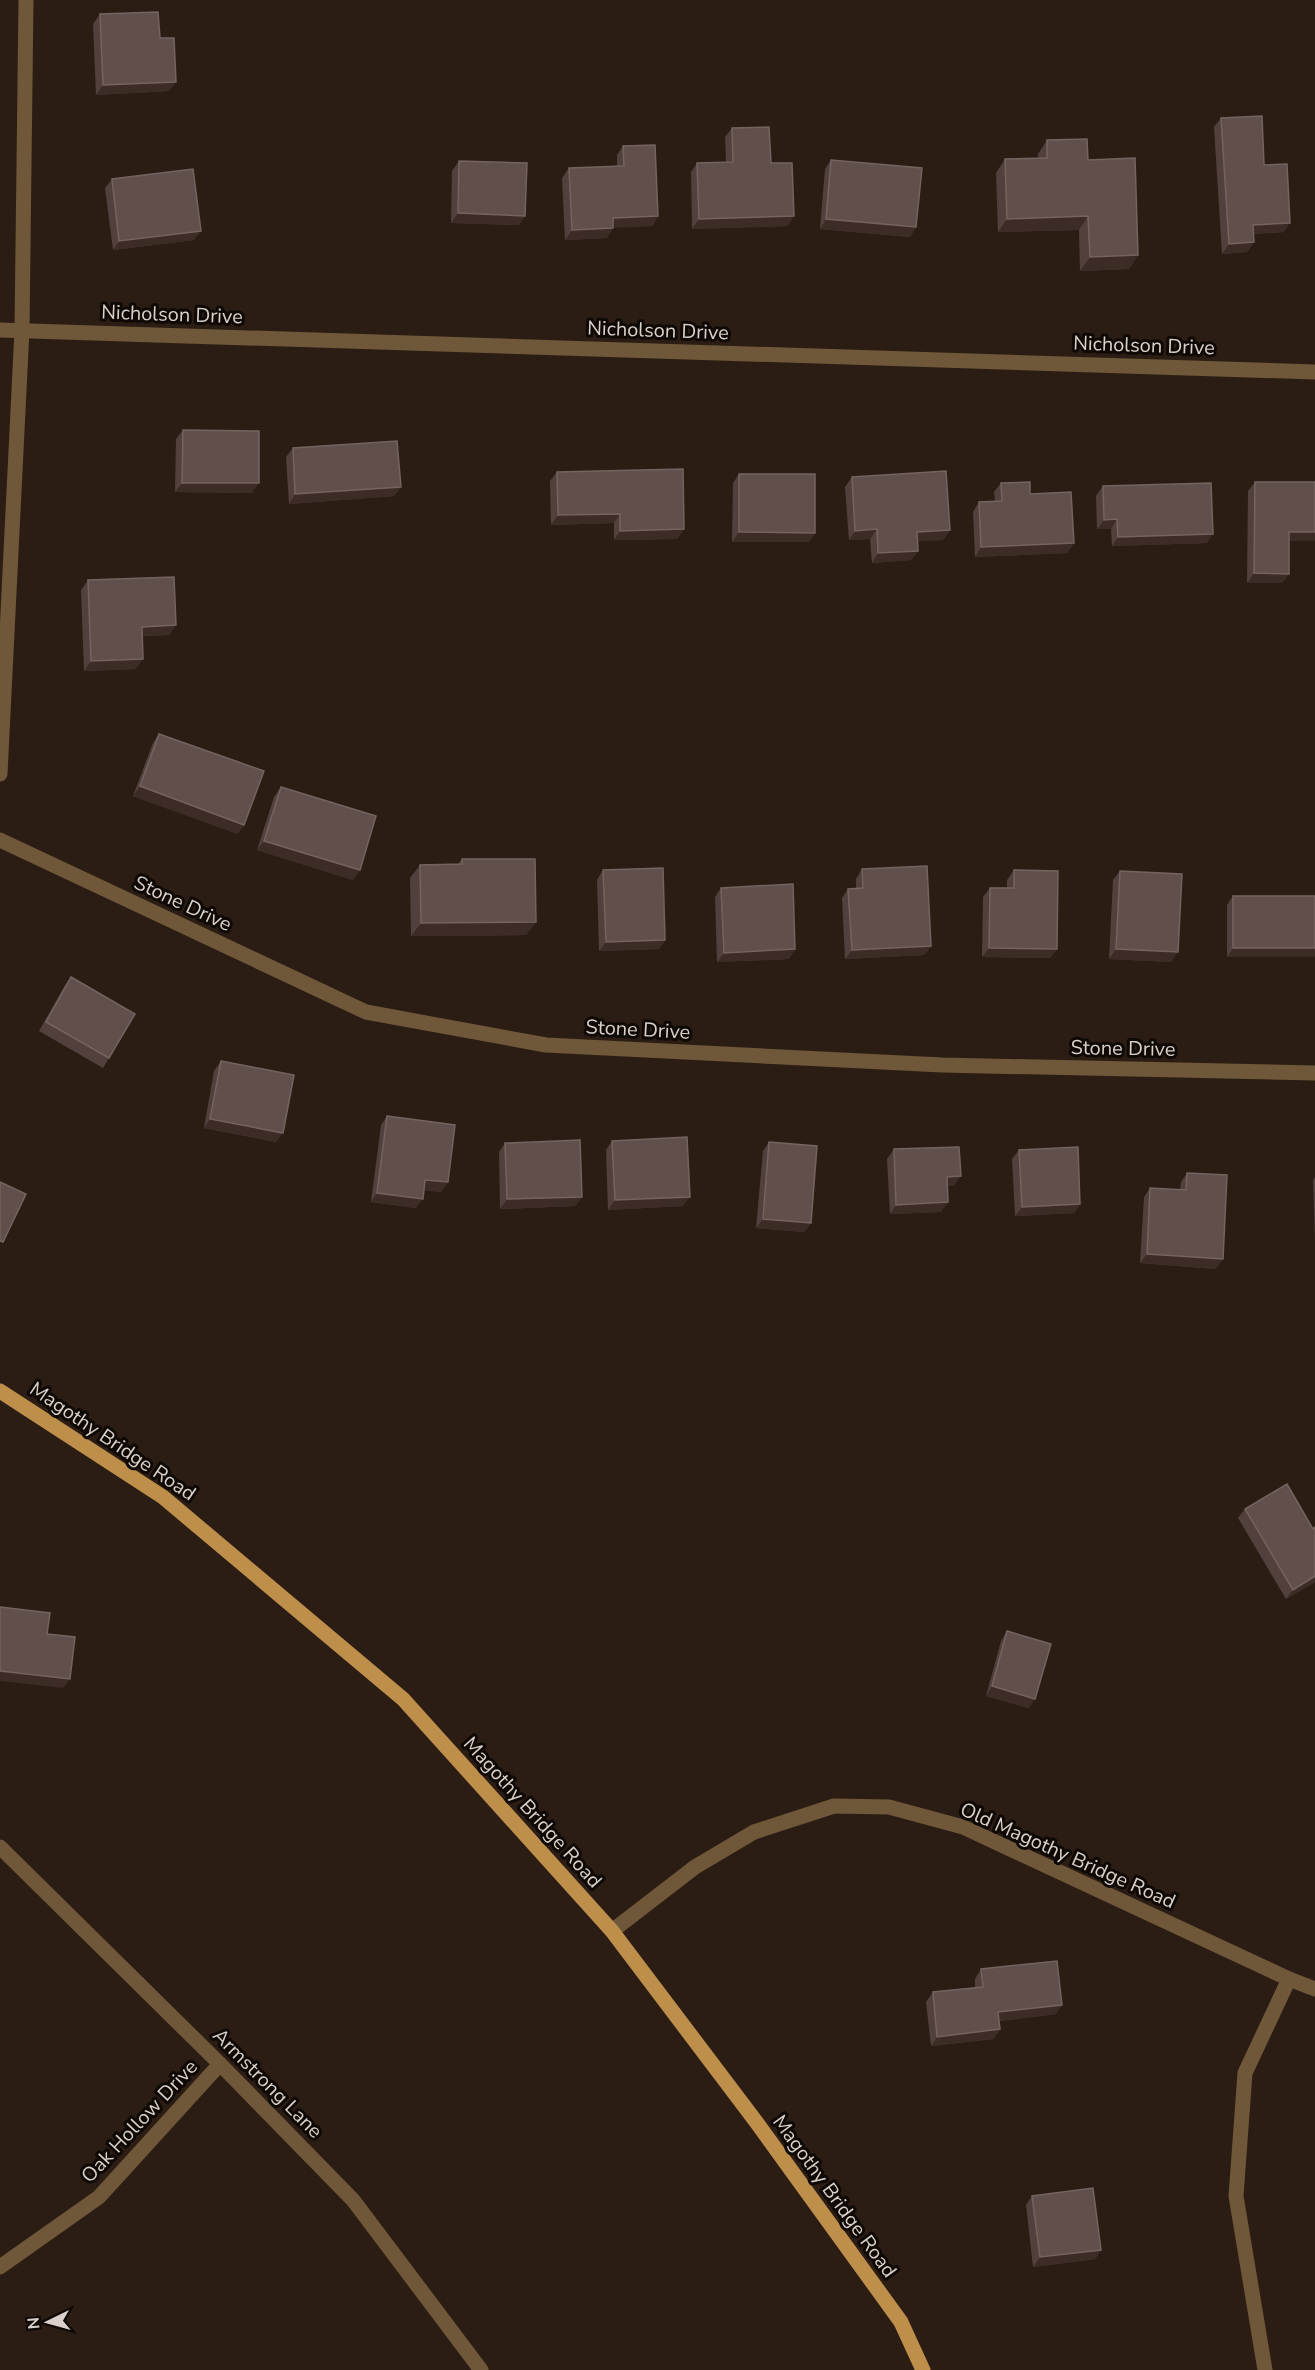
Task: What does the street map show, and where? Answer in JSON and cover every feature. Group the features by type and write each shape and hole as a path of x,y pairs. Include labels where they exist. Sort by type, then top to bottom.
{"main road":[{"name":"Magothy Bridge Road","path":"0,1391 163,1497 403,1699 612,1931 757,2123 901,2322 923,2370"}],"street":[{"path":"0,774 22,330 26,0"},
{"name":"Nicholson Drive","path":"0,330 1315,372"},
{"name":"Stone Drive","path":"0,840 366,1012 546,1045 942,1065 1315,1073"},
{"name":"Old Magothy Bridge Road","path":"612,1931 695,1867 754,1832 834,1806 890,1807 963,1827 1315,1989"},
{"name":"Armstrong Lane","path":"0,1847 220,2064 353,2200 481,2370"},
{"path":"1265,2370 1236,2196 1245,2073 1289,1979"},
{"name":"Oak Hollow Drive","path":"0,2267 99,2197 220,2064"}],"building":[{"path":"158,12 160,38 174,38 176,82 103,85 100,14"},
{"path":"1262,116 1264,165 1287,164 1290,223 1253,225 1254,242 1229,244 1221,118"},
{"path":"769,127 771,163 792,163 794,216 699,219 697,163 733,162 732,128"},
{"path":"1087,139 1088,160 1135,158 1138,255 1090,257 1088,216 1007,219 1005,159 1047,158 1047,140"},
{"path":"655,145 658,216 613,218 613,228 572,230 569,168 624,166 623,146"},
{"path":"831,160 922,168 916,227 826,219"},
{"path":"459,161 527,163 525,216 458,213"},
{"path":"193,169 201,231 119,241 112,179"},
{"path":"183,430 259,431 259,483 182,483"},
{"path":"397,441 401,487 295,494 293,448"},
{"path":"683,469 684,529 620,531 620,514 558,515 557,472"},
{"path":"946,471 950,530 917,532 918,551 878,553 877,529 855,531 852,477"},
{"path":"739,474 815,474 815,533 739,532"},
{"path":"1030,482 1030,494 1071,492 1074,543 981,547 979,502 1002,501 1001,483"},
{"path":"1255,482 1315,482 1315,532 1289,532 1289,574 1254,573"},
{"path":"1211,483 1213,534 1118,537 1117,519 1104,520 1103,486"},
{"path":"174,577 176,625 142,627 143,659 91,661 88,580"},
{"path":"159,734 264,771 244,825 140,786"},
{"path":"281,787 376,816 360,870 264,841"},
{"path":"462,859 535,859 536,922 421,923 420,865 462,864"},
{"path":"927,866 931,946 852,950 848,889 863,888 862,869"},
{"path":"663,868 665,940 606,942 603,870"},
{"path":"1014,870 1058,871 1057,949 989,948 990,888 1014,888"},
{"path":"1120,871 1182,874 1178,952 1116,949"},
{"path":"793,884 795,949 724,953 721,888"},
{"path":"1233,896 1315,896 1315,948 1233,948"},
{"path":"71,977 135,1014 109,1058 46,1022"},
{"path":"221,1061 294,1075 283,1133 210,1119"},
{"path":"387,1116 455,1125 448,1182 425,1180 423,1199 377,1193"},
{"path":"687,1137 690,1197 615,1200 612,1141"},
{"path":"580,1140 582,1197 507,1199 505,1143"},
{"path":"769,1142 817,1146 811,1223 763,1219"},
{"path":"959,1147 961,1176 947,1177 948,1202 896,1205 894,1149"},
{"path":"1078,1147 1080,1204 1022,1207 1019,1150"},
{"path":"1187,1173 1227,1175 1223,1259 1147,1254 1150,1188 1186,1190"},
{"path":"0,1182 26,1194 3,1242 0,1241"},
{"path":"1287,1484 1313,1529 1315,1527 1315,1576 1293,1590 1245,1509"},
{"path":"0,1607 50,1613 47,1634 75,1637 70,1679 0,1671"},
{"path":"1007,1631 1051,1644 1035,1699 992,1686"},
{"path":"1057,1961 1062,2005 998,2012 1000,2029 937,2037 933,1992 983,1987 981,1969"},
{"path":"1093,2188 1101,2250 1040,2257 1032,2196"}]}
